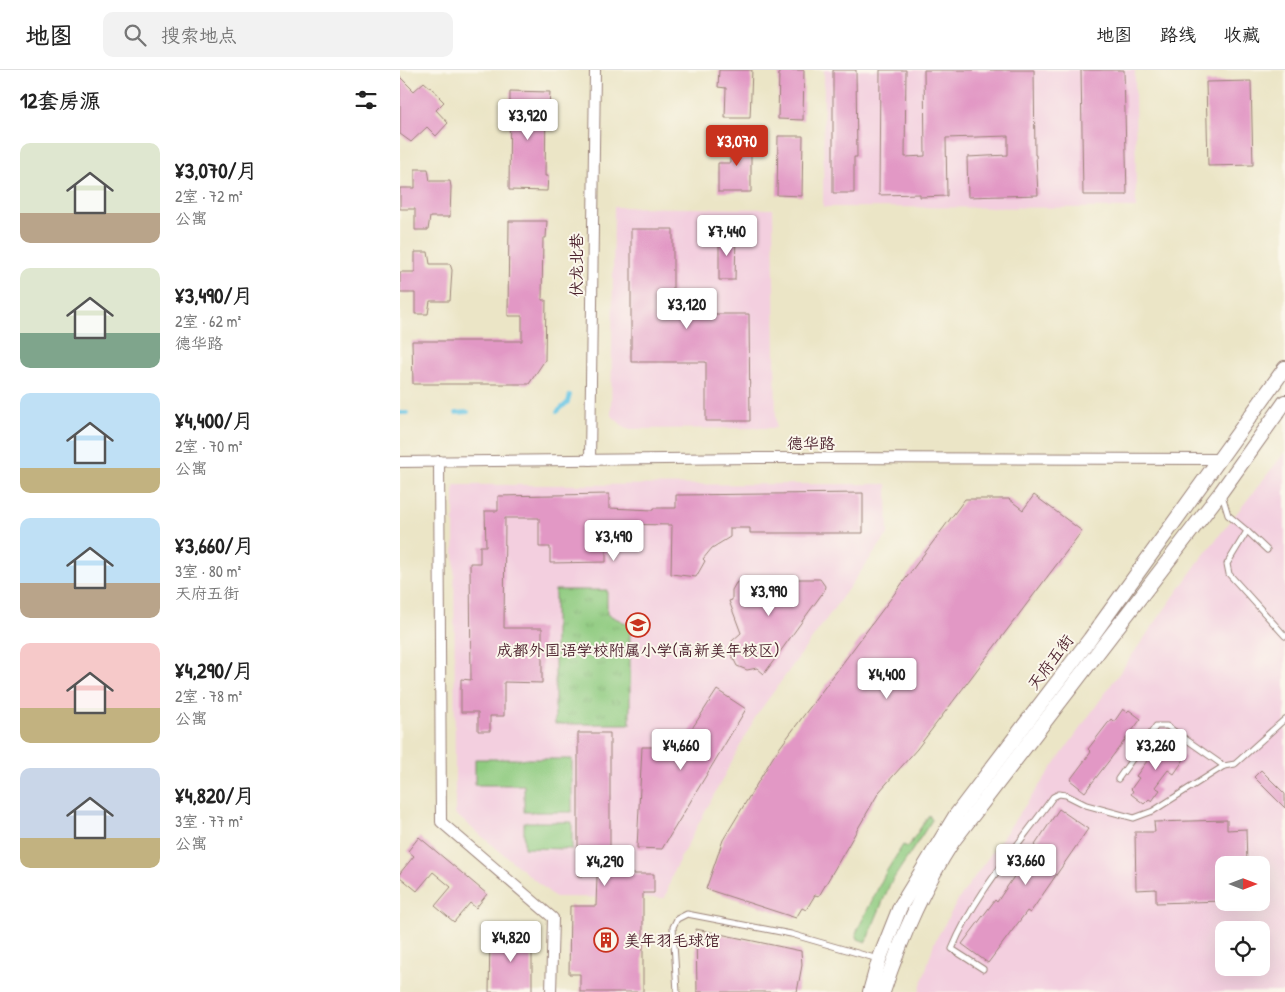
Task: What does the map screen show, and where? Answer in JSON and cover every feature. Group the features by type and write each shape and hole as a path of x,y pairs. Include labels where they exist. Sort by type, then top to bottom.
{"street":[{"name":"伏龙北巷","path":"590,460 594,70"},
{"name":"天府五街","path":"870,992 878,960 900,906 956,815 1090,639 1285,368"},
{"name":"天府五街","path":"883,992 898,946 915,908 930,876 953,841 1221,492 1285,402"},
{"name":"德华路","path":"400,462 1221,459"},
{"path":"439,462 441,822 552,918 552,992"}],"lane":[{"path":"1221,492 1228,515 1267,550"},
{"path":"1247,531 1227,564 1229,574 1285,636"},
{"path":"982,969 952,949 955,941 978,899 1053,797 1059,794 1066,795 1086,805 1134,818 1153,811 1224,766 1235,764 1285,719"},
{"path":"1118,779 1156,726 1160,725 1167,726 1224,766"},
{"path":"677,992 673,927 677,919 687,914 791,934 878,960"}],"shaded area":[{"path":"824,70 1135,70 1136,208 823,207"},
{"path":"614,207 773,209 776,428 626,429 611,415"},
{"path":"1285,452 1285,992 919,992 934,943 958,900 1199,561"},
{"name":"成都外国语学校附属小学(高新美年校区)","path":"887,484 888,534 756,716 674,870 665,898 555,897 455,814 454,485"}],"green space":[{"path":"555,590 607,590 607,614 630,625 630,724 555,724"},
{"path":"475,759 572,759 572,812 524,812 524,785 475,785"},
{"path":"929,815 932,820 890,884 866,942 858,939 856,933 886,872 903,845 908,847"},
{"path":"524,822 572,822 572,849 524,848"}],"building":[{"path":"719,70 752,70 750,118 725,118 726,88 718,87"},
{"path":"779,70 804,70 803,120 778,119"},
{"path":"833,70 856,70 857,157 854,157 854,193 833,193"},
{"path":"880,70 906,70 905,157 925,156 924,70 1034,70 1035,155 1038,195 968,197 967,157 1008,155 1008,136 946,138 947,196 920,197 920,194 879,195"},
{"path":"1081,70 1124,70 1127,195 1083,195"},
{"path":"400,77 414,91 424,82 444,102 436,110 448,123 436,136 427,127 411,142 400,134"},
{"path":"1251,81 1253,165 1208,166 1206,82"},
{"path":"510,91 550,92 549,107 546,107 545,176 548,176 547,191 509,190"},
{"path":"751,136 751,192 718,192 718,163 730,163 730,137"},
{"path":"778,136 803,136 802,196 777,195"},
{"path":"415,169 428,169 430,181 450,181 450,217 430,217 428,230 415,230 415,209 400,209 400,188 415,188"},
{"path":"509,221 547,221 546,238 543,238 542,300 546,300 545,360 529,384 413,384 412,341 522,341 522,316 508,316"},
{"path":"631,229 673,229 673,314 749,314 750,421 706,421 706,362 631,362"},
{"path":"719,234 736,234 735,280 719,280"},
{"path":"415,252 428,252 430,264 450,264 452,270 450,301 430,301 428,314 415,314 415,293 400,293 400,272 415,272"},
{"path":"863,493 863,533 750,533 750,528 730,528 730,537 712,548 703,559 705,561 696,577 671,574 672,525 612,524 612,544 606,544 606,562 550,563 550,547 539,547 539,518 505,518 504,628 542,628 542,683 504,682 504,716 490,716 490,731 478,731 478,712 461,712 461,679 471,680 470,563 480,563 480,546 486,546 485,511 498,511 498,496 609,494 609,508 653,510 654,508 676,508 676,495"},
{"path":"1034,495 1082,531 917,749 879,792 819,896 815,895 806,910 802,908 796,918 706,889 723,840 775,754 965,499 1009,499 1023,510"},
{"path":"743,579 820,579 825,586 824,591 764,674 757,668 747,670 737,666 730,652 732,641 741,633 729,601 732,600 732,590 736,583"},
{"path":"717,690 746,709 662,849 637,848 642,747 680,747"},
{"path":"1123,709 1127,712 1129,710 1141,719 1085,792 1070,780 1091,752 1088,749 1111,719 1114,722"},
{"path":"578,733 610,733 610,874 654,874 654,893 643,893 643,992 580,992 580,974 569,974 570,906 596,906 597,876 578,876"},
{"path":"1164,738 1176,746 1173,750 1185,758 1174,774 1168,770 1155,787 1160,790 1152,801 1149,799 1144,804 1131,794 1133,791 1131,789 1139,778 1136,776"},
{"path":"1261,770 1285,794 1285,808 1254,777"},
{"path":"1059,809 1088,829 1030,913 1027,911 988,963 962,944 995,900 997,902"},
{"path":"1227,820 1227,830 1246,829 1247,856 1215,856 1215,901 1156,903 1156,889 1136,890 1135,832 1155,832 1154,822"},
{"path":"419,837 487,894 476,908 470,903 454,922 435,906 451,887 433,872 417,891 400,877 400,873 414,856 408,851"},
{"path":"696,929 801,951 802,965 797,992 697,992"},
{"path":"513,931 532,931 532,992 489,992 490,938 513,937"}],"waterway":[{"path":"557,412 568,402 570,395"},
{"path":"456,413 468,412"},
{"path":"400,413 407,413"}],"place":[{"name":"成都外国语学校附属小学(高新美年校区)","path":"638,625"},
{"name":"美年羽毛球馆","path":"606,940"}]}
